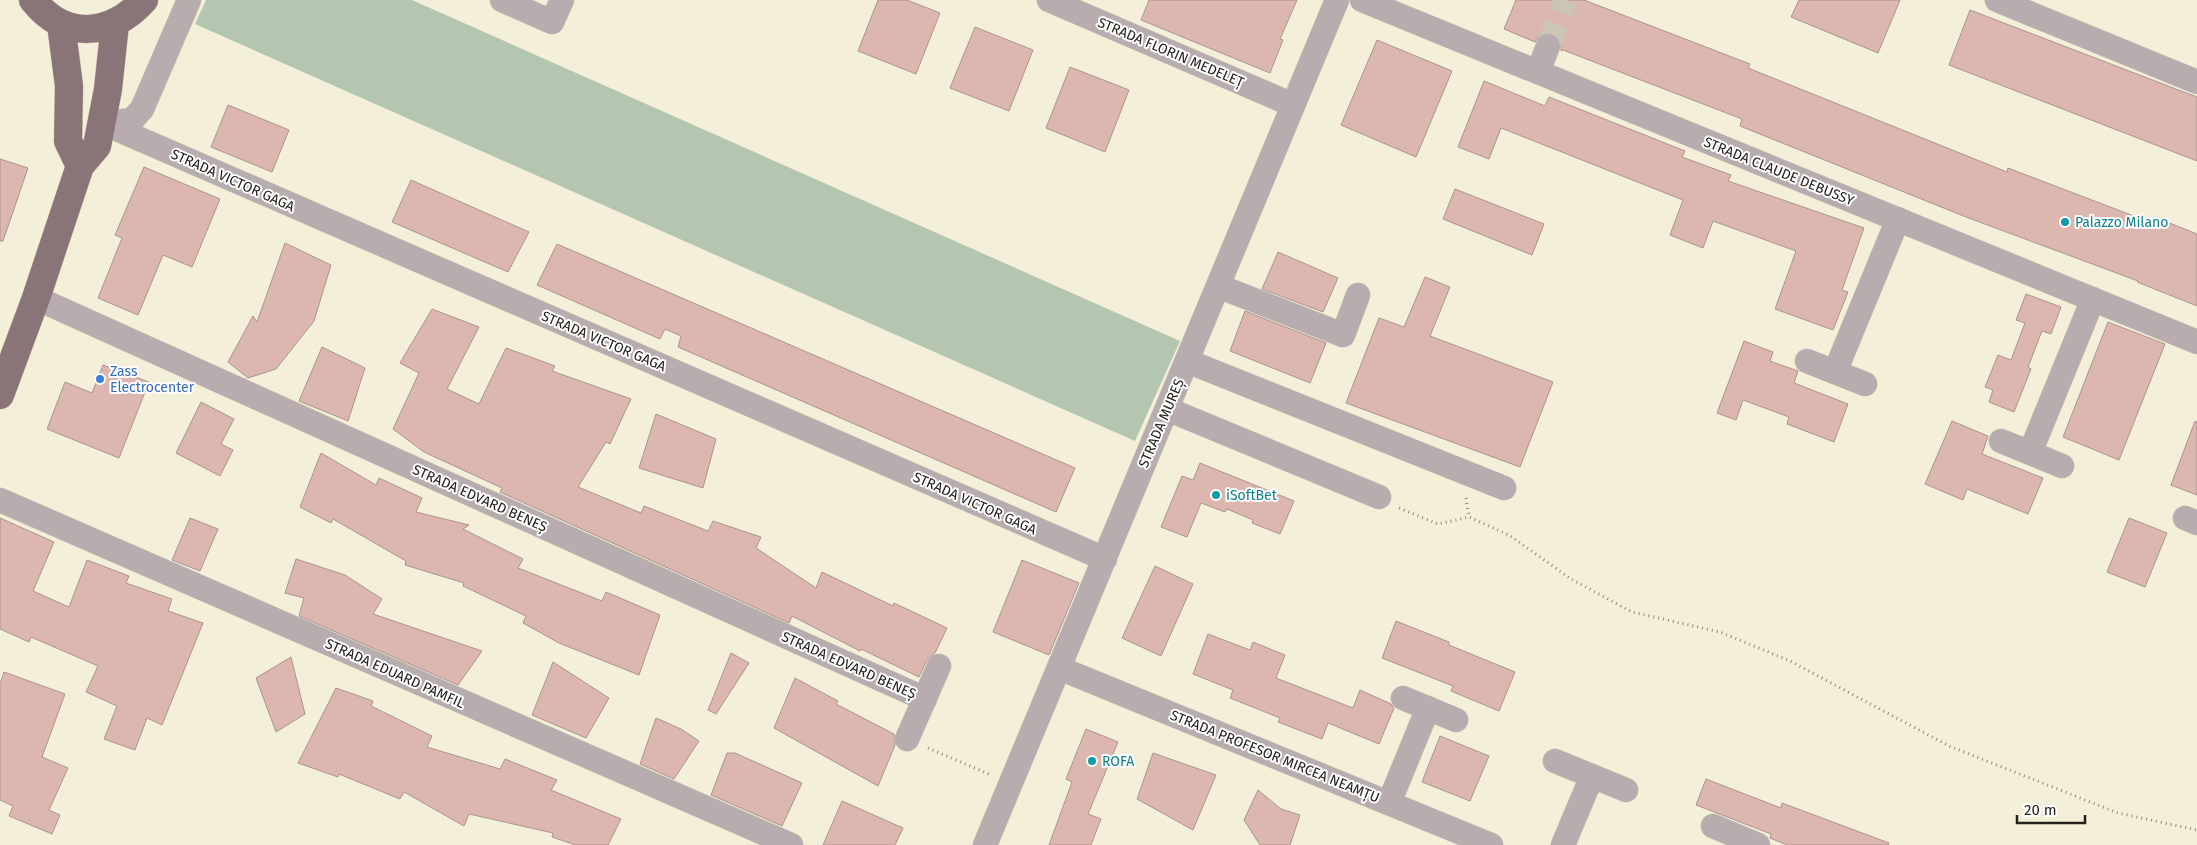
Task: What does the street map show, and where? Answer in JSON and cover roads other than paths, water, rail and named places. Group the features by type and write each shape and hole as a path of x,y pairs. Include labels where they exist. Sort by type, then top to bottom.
{"main road":[{"path":"33,0 42,12 61,24 79,29 97,29 115,24 132,14 144,0"},
{"path":"61,24 69,86 68,141 80,166"},
{"path":"0,395 36,298 80,166 97,146 103,123 115,24"}],"street":[{"path":"103,123 132,120 142,109 189,0"},
{"path":"502,0 552,22 562,0"},
{"name":"STRADA FLORIN MEDELEȚ","path":"1049,0 1293,105"},
{"name":"STRADA MUREȘ","path":"985,845 1337,0"},
{"name":"STRADA CLAUDE DEBUSSY","path":"1362,0 2197,342"},
{"path":"1997,0 2197,82"},
{"path":"1538,72 1548,46"},
{"name":"STRADA VICTOR GAGA","path":"103,123 1105,559"},
{"path":"1835,372 1898,219"},
{"path":"1218,286 1342,335 1358,295"},
{"name":"STRADA EDVARD BENEȘ","path":"36,298 925,699"},
{"path":"2030,453 2092,299"},
{"path":"1187,360 1504,488"},
{"path":"1807,361 1865,384"},
{"path":"1167,409 1379,496"},
{"path":"2001,441 2062,466"},
{"name":"STRADA EDUARD PAMFIL","path":"0,500 791,845"},
{"path":"907,739 939,666"},
{"name":"STRADA PROFESOR MIRCEA NEAMȚU","path":"1060,668 1491,845"},
{"path":"1403,698 1456,720"},
{"path":"1389,803 1428,708"},
{"path":"1555,761 1626,790"},
{"path":"1563,845 1592,776"},
{"path":"1713,826 1756,844"}],"tunnel":[{"path":"1548,46 1566,0"}],"place":[{"name":"Palazzo Milano","path":"2065,222"},
{"name":"Zass Electrocenter","path":"100,379"},
{"name":"iSoftBet","path":"1216,495"},
{"name":"ROFA","path":"1092,761"}]}
